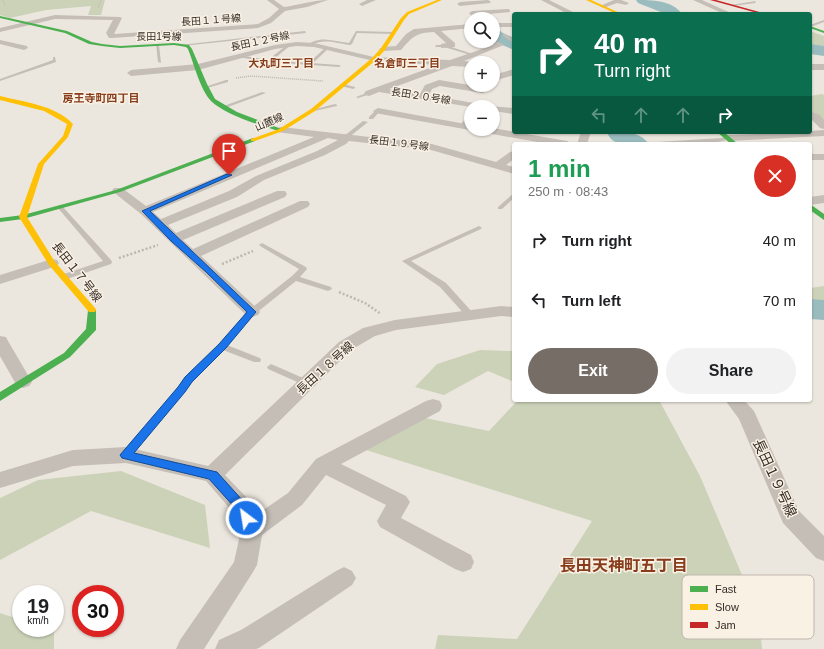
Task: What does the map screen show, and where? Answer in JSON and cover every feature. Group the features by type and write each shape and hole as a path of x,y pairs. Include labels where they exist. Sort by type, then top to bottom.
{"street":[{"path":"270,0 283,9 305,6 325,0"},
{"path":"362,4 373,0"},
{"name":"山麓線","path":"0,220 23,217 118,191 281,130 313,110 374,58 383,49 402,19 408,13 440,0"},
{"path":"544,0 570,12"},
{"path":"588,0 616,12"},
{"path":"696,0 732,10 748,12"},
{"path":"602,6 617,1 626,3"},
{"path":"460,4 496,3 511,12"},
{"name":"長田１１号線","path":"26,23 55,17 118,18 110,33 112,36 123,36 265,25 283,9"},
{"path":"500,12 511,12"},
{"name":"長田1号線","path":"0,17 66,32 91,43 102,45 120,47 182,45 190,49 212,100 223,107 267,126 281,130"},
{"path":"0,30 26,23"},
{"path":"500,25 512,25"},
{"path":"383,49 398,48 409,36 417,31 464,27"},
{"path":"812,27 824,32"},
{"path":"435,29 452,45 440,46"},
{"path":"504,35 512,35"},
{"path":"0,42 24,48"},
{"name":"長田１２号線","path":"139,78 127,71 198,67 275,47 289,45 309,45 374,58 464,64"},
{"path":"369,93 492,48"},
{"path":"812,67 824,67"},
{"path":"500,76 512,73"},
{"path":"464,87 439,83 428,87 419,96 396,103 374,114 464,127"},
{"name":"長田２０号線","path":"380,90 464,103"},
{"path":"0,98 46,109 60,115 70,124 70,131 61,143 42,162 23,217"},
{"path":"500,109 512,111"},
{"path":"812,115 816,117 824,126"},
{"name":"長田１９号線","path":"281,130 432,147 512,170"},
{"path":"812,134 824,133"},
{"path":"500,134 525,141 539,142"},
{"path":"728,138 808,134"},
{"path":"145,211 326,136"},
{"path":"776,136 784,142"},
{"path":"159,224 234,194 260,178 321,153 342,142 346,138"},
{"path":"498,166 512,156"},
{"path":"812,157 824,157"},
{"path":"118,191 145,211 252,312"},
{"path":"174,239 281,194"},
{"path":"812,200 824,199"},
{"path":"192,255 304,204"},
{"path":"812,208 824,218"},
{"name":"長田１７号線","path":"0,397 67,355 91,330 93,311 52,263 23,217"},
{"path":"0,280 52,263"},
{"name":"長田１８号線","path":"212,475 345,346 369,332 395,325 501,311 512,312"},
{"path":"0,340 23,382"},
{"name":"長田１９号線","path":"736,402 747,416 791,517 824,551"},
{"path":"252,530 295,499 323,464 433,406"},
{"path":"0,480 73,458 126,455 212,475 240,505 252,530 245,565 190,649"},
{"path":"323,464 399,502 388,521 463,562"},
{"path":"228,649 250,639 344,578"}],"lane":[{"path":"732,10 755,2"},
{"path":"812,25 824,21"},
{"path":"182,45 305,32"},
{"path":"309,45 320,39 341,44 350,44 356,32 393,33"},
{"path":"504,35 512,41"},
{"path":"157,45 160,62"},
{"path":"274,57 289,45"},
{"path":"440,46 474,55"},
{"path":"313,61 327,48"},
{"path":"239,56 268,61 339,66"},
{"path":"1,79 55,61 54,58"},
{"path":"207,87 226,81"},
{"path":"343,85 353,88"},
{"path":"223,107 264,93"},
{"path":"358,97 369,93"},
{"path":"313,110 335,105"},
{"path":"346,138 365,122"},
{"path":"690,142 722,140 728,138"},
{"path":"500,208 512,197"},
{"path":"60,207 108,262 64,278"},
{"path":"470,315 443,285 406,261 479,228"},
{"path":"126,455 182,389 188,379 222,346 252,312 295,278 303,269 263,246"},
{"path":"295,278 328,288"},
{"path":"222,346 256,360"},
{"path":"271,367 307,383"}],"path":[{"path":"252,76 256,72"},
{"path":"226,81 240,76 252,76 323,80 323,85"},
{"path":"108,262 174,239"},
{"path":"226,263 263,246"},
{"path":"340,293 365,303"}],"green space":[{"path":"0,0 105,0 101,15 88,15 91,6 46,10 10,18 0,15"},
{"path":"812,32 824,36 824,52 812,49"},
{"path":"824,95 824,121 812,113 812,96"},
{"path":"824,286 824,309 812,308 812,288"},
{"path":"480,350 512,351 512,381 488,371 444,395 415,387 437,364"},
{"path":"516,402 660,402 700,476 742,575 682,575 682,639 761,639 762,649 435,649 438,635 517,639 592,521 366,450 425,418 489,431"},
{"path":"121,471 205,505 210,548 91,511 0,560 0,498 38,480"},
{"path":"0,613 12,617 12,637 54,637 54,649 0,649"}],"waterway":[{"path":"643,0 673,12"},
{"path":"500,38 512,44"},
{"path":"812,49 824,51"},
{"path":"619,134 633,142"},
{"path":"812,309 824,310"}],"traffic: fast":[{"path":"0,17 66,32 91,43 102,45 120,47 174,44 187,46 190,49 204,84 213,100 235,113 281,130"},
{"path":"812,28 824,32"},
{"path":"722,134 732,142"},
{"path":"0,220 23,217 118,191 253,140"},
{"path":"812,208 824,218"},
{"path":"0,397 67,355 91,330 92,310"}],"traffic: slow":[{"path":"253,140 281,130 313,110 374,59 383,49 402,19 408,13 440,0"},
{"path":"588,0 615,12"},
{"path":"0,98 28,104 46,110 63,118 70,124 62,141 41,164 33,183 23,217 52,263 92,310"}],"traffic: jam":[{"path":"712,0 757,12"}],"district":[{"name":"大丸町三丁目","path":"281,63"},
{"name":"名倉町三丁目","path":"407,63"},
{"name":"房王寺町四丁目","path":"101,98"},
{"name":"長田天神町五丁目","path":"624,565"}],"route":[{"path":"229,175 145,211 252,312 222,346 188,379 182,389 126,455 212,475 240,505 246,518"}]}
